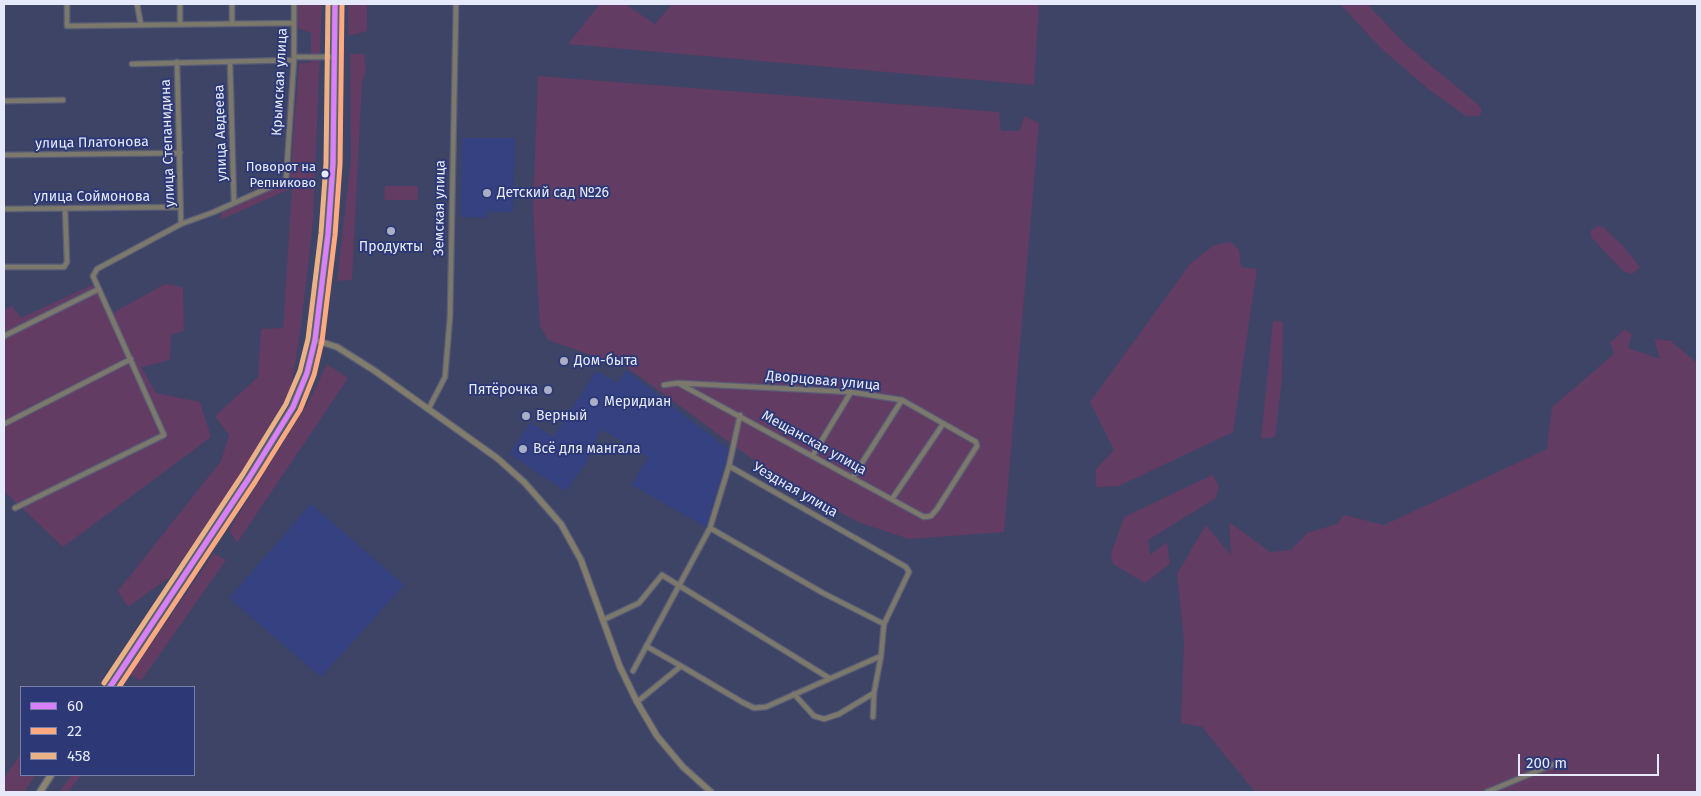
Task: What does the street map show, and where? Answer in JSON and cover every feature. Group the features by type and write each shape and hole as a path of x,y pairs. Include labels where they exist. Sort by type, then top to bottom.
{"main road":[{"path":"111,686 249,478 293,407 307,373 314,340 328,234 333,164 335,4"},
{"path":"40,792 50,776"}],"street":[{"path":"67,4 67,26 294,23"},
{"path":"137,4 141,24"},
{"path":"180,4 180,24"},
{"path":"232,4 232,24"},
{"name":"Крымская улица","path":"15,508 164,435 145,388 93,276 97,269 182,224 286,180 294,58 294,4"},
{"name":"Земская улица","path":"429,408 445,378 450,294 456,4"},
{"path":"132,64 334,57"},
{"name":"улица Степанидина","path":"177,62 180,208 182,224"},
{"name":"улица Авдеева","path":"230,62 234,203"},
{"path":"4,101 64,100"},
{"name":"улица Платонова","path":"4,155 180,153"},
{"path":"4,267 64,268 67,262 65,208"},
{"name":"улица Соймонова","path":"4,209 180,208"},
{"path":"4,336 98,289"},
{"path":"314,340 337,347 429,408 454,429 497,458 524,482 561,524 582,560 620,667 637,702 657,736 683,767 711,792"},
{"path":"4,424 131,359"},
{"name":"Дворцовая улица","path":"664,385 678,383 851,392 902,400 976,442 977,446 937,509"},
{"name":"Мещанская улица","path":"678,383 740,415 924,517 931,516 937,509"},
{"path":"813,455 851,392"},
{"path":"853,477 902,400"},
{"path":"633,671 710,528 729,466 740,415"},
{"path":"892,499 943,424"},
{"name":"Уездная улица","path":"729,466 906,567 909,572 884,624"},
{"path":"710,528 823,593 884,624 882,656 874,693 873,717"},
{"path":"603,620 639,603 662,575 829,678"},
{"path":"646,646 754,708 766,707 882,656"},
{"path":"637,702 681,666"},
{"path":"794,694 814,716 824,719 839,714 874,693"},
{"path":"1487,792 1558,762"}],"shaded area":[{"path":"297,4 322,4 313,222 300,334 291,389 236,482 170,577 128,607 118,591 221,461 229,435 215,416 258,377 261,329 283,328 292,188 220,220 222,212 290,180 299,63 311,63 311,33 297,28"},
{"path":"348,4 367,4 367,31 348,36"},
{"path":"600,4 625,4 655,24 672,4 1039,4 1034,85 568,44"},
{"path":"1340,4 1367,4 1406,45 1481,107 1482,112 1479,116 1466,116 1428,89 1380,47"},
{"path":"350,54 364,54 366,72 362,81 352,280 337,281 351,159"},
{"path":"538,76 999,112 1001,131 1020,131 1024,116 1039,123 1004,532 909,539 858,522 808,495 751,458 628,368 548,340 540,326 533,209"},
{"name":"Детский сад №26","path":"462,138 515,138 513,212 487,212 486,218 461,217"},
{"path":"385,186 418,186 418,200 384,200"},
{"path":"1598,226 1603,227 1623,246 1640,267 1632,274 1623,271 1591,237 1591,230"},
{"path":"1231,242 1239,250 1241,267 1257,269 1233,432 1119,486 1096,487 1096,469 1114,450 1090,402 1190,264 1214,245"},
{"path":"94,284 109,315 165,284 183,287 184,331 171,335 170,360 141,367 156,393 200,402 211,437 63,547 4,491 4,310 12,306 21,318"},
{"path":"1273,321 1283,322 1282,379 1275,437 1261,439"},
{"path":"1625,329 1632,335 1628,348 1660,359 1654,339 1671,341 1697,363 1697,792 1255,792 1202,727 1181,723 1184,641 1177,574 1206,525 1231,555 1229,522 1270,552 1291,550 1307,533 1337,524 1344,515 1384,525 1547,449 1552,407 1614,354 1610,343"},
{"path":"327,364 348,378 237,543 229,530 308,403"},
{"path":"626,370 729,450 706,527 632,485 648,457 601,429 585,465 565,491 509,454 530,422 553,437 596,371 618,383"},
{"path":"1212,475 1219,486 1216,498 1148,540 1150,555 1167,542 1170,564 1145,583 1113,564 1111,554 1124,517"},
{"path":"311,504 404,585 321,677 229,598"},
{"path":"214,553 226,560 141,681 130,675"},
{"path":"19,757 20,776 35,776 24,792 4,792 4,778"},
{"path":"71,776 80,776 68,792 59,792"}],"transit line":[{"name":"458","path":"104,683 243,474 286,404 300,371 308,339 321,233 326,164 328,4"},
{"name":"60","path":"111,686 249,478 293,407 307,373 315,340 328,234 333,164 335,4"},
{"name":"22","path":"120,686 255,482 300,410 314,375 322,341 335,235 340,164 342,4"}],"place":[{"name":"Поворот на Репниково","path":"325,174"},
{"name":"Детский сад №26","path":"487,193"},
{"name":"Продукты","path":"391,231"},
{"name":"Дом-быта","path":"564,361"},
{"name":"Пятёрочка","path":"548,390"},
{"name":"Меридиан","path":"594,402"},
{"name":"Верный","path":"526,416"},
{"name":"Всё для мангала","path":"523,449"}]}
